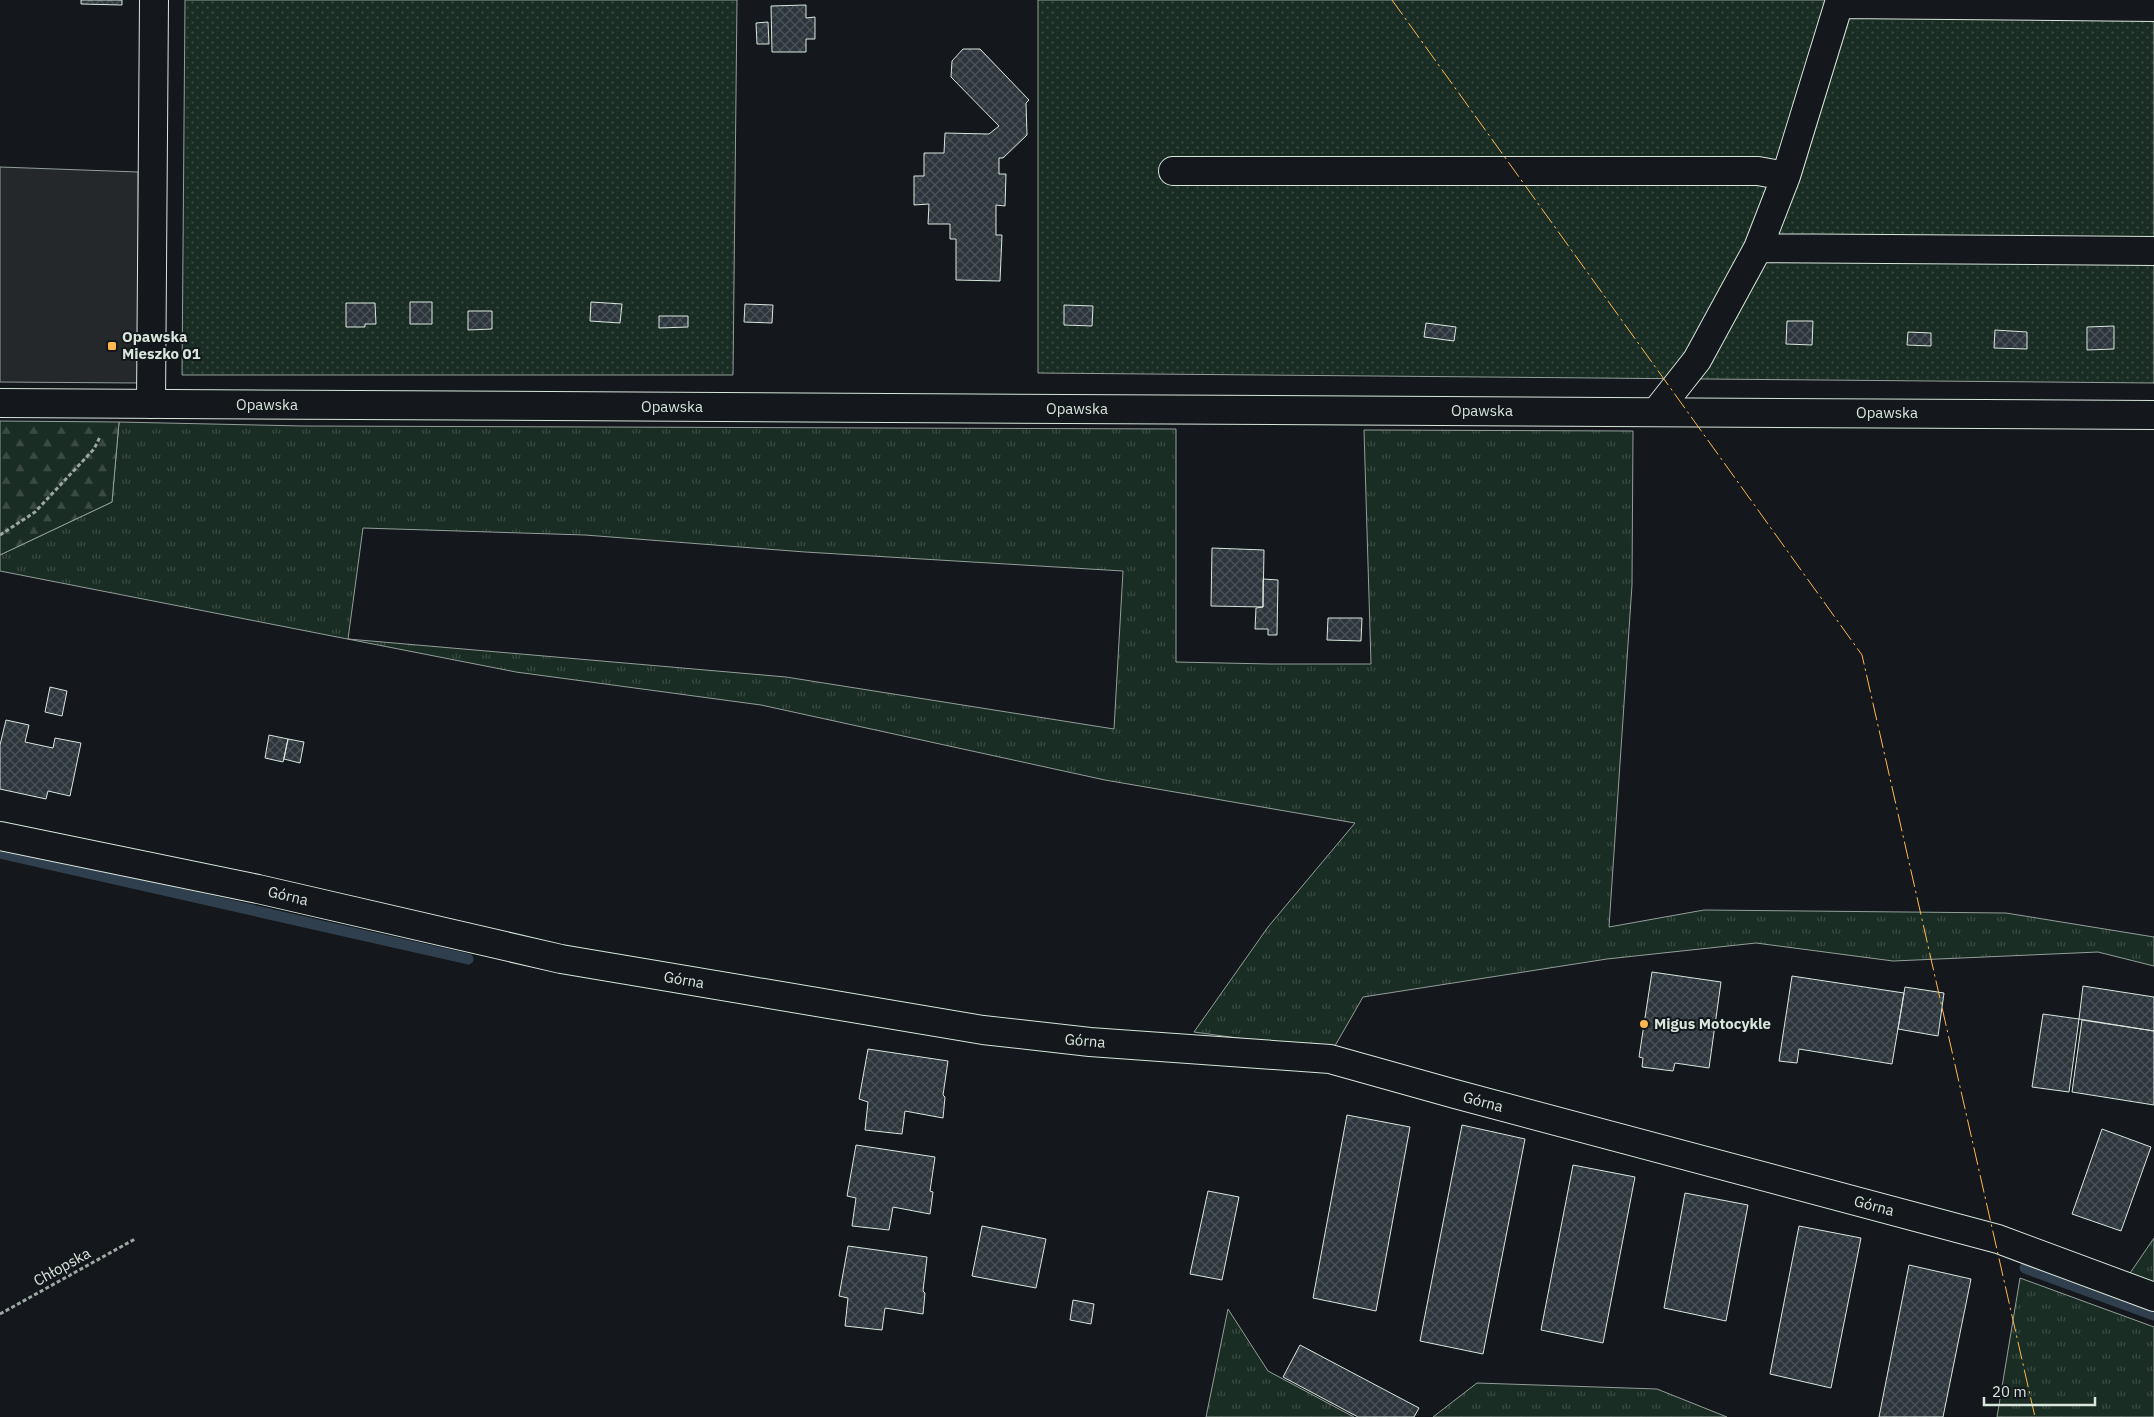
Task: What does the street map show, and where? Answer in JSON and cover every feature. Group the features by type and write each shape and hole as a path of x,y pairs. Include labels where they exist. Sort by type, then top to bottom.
{"street":[{"path":"151,404 154,0"},
{"path":"1656,412 1697,360 1758,248 1786,176 1839,2 2154,7"},
{"path":"1173,171 1758,171 1786,176"},
{"path":"1758,248 2154,251"},
{"name":"Opawska","path":"0,403 2154,415"},
{"name":"Górna","path":"0,836 258,889 561,959 954,1026 1090,1042 1330,1059 1998,1239 2154,1297"}],"path":[{"path":"0,535 35,512 94,449 118,404"},
{"name":"Chłopska","path":"0,1314 135,1239"}],"green space":[{"path":"185,0 737,0 733,375 182,375"},
{"path":"1038,0 2154,0 2154,383 1038,373"},
{"path":"0,421 119,422 112,502 0,555"},
{"path":"119,422 303,426 1176,429 1176,662 1371,664 1364,430 1633,431 1632,585 1609,927 1704,910 2006,913 2154,937 2154,966 2098,952 1893,961 1756,943 1607,959 1363,997 1332,1051 1194,1032 1268,927 1355,823 1105,780 761,705 516,672 0,571 0,555 112,502","holes":["363,528 585,535 805,552 1123,571 1114,729 786,677 348,639"]},
{"path":"2154,1238 2154,1284 2128,1276"},
{"path":"2020,1278 2154,1327 2154,1417 1997,1417"},
{"path":"1228,1309 1268,1371 1354,1417 1206,1417"},
{"path":"1477,1383 1657,1389 1727,1417 1433,1417"}],"shaded area":[{"path":"0,167 138,172 140,383 0,382"}],"building":[{"path":"81,0 122,0 122,5 81,4"},
{"path":"806,5 806,18 815,17 815,39 806,39 806,52 772,52 771,6"},
{"path":"768,22 769,44 757,44 756,23"},
{"path":"963,49 980,49 1029,100 1026,103 1027,135 1003,158 999,158 999,174 1006,174 1005,206 996,205 996,235 1002,235 1000,281 956,280 956,239 950,239 950,224 928,224 929,204 914,205 914,176 924,176 924,153 944,153 945,133 989,134 999,126 951,77 952,61"},
{"path":"410,302 432,302 432,324 410,324"},
{"path":"591,302 622,304 620,323 590,321"},
{"path":"346,303 375,303 376,324 365,324 365,327 346,327"},
{"path":"745,304 773,305 772,323 744,322"},
{"path":"1064,305 1093,306 1092,326 1064,325"},
{"path":"468,311 492,311 492,329 468,330"},
{"path":"659,316 688,316 688,327 659,328"},
{"path":"1787,321 1813,321 1812,345 1786,344"},
{"path":"1426,323 1456,327 1454,341 1424,337"},
{"path":"2114,326 2114,349 2087,350 2087,327"},
{"path":"1995,330 2027,332 2027,349 1994,348"},
{"path":"1908,332 1931,333 1931,346 1907,345"},
{"path":"1212,548 1264,550 1263,607 1211,606"},
{"path":"1263,579 1278,580 1277,635 1268,635 1268,629 1255,629 1256,608 1263,607"},
{"path":"1328,618 1362,618 1361,641 1327,640"},
{"path":"50,687 67,691 62,716 45,712"},
{"path":"6,720 29,725 25,742 53,748 55,738 81,743 70,796 48,791 46,799 0,789 0,745"},
{"path":"269,735 288,739 283,762 265,758"},
{"path":"288,739 304,742 300,763 284,759"},
{"path":"1652,972 1721,982 1709,1068 1675,1063 1673,1071 1642,1067 1643,1058 1639,1057"},
{"path":"1792,976 1904,993 1892,1064 1799,1049 1797,1063 1779,1061"},
{"path":"2083,986 2154,997 2154,1031 2079,1019"},
{"path":"1905,987 1944,993 1938,1036 1898,1029"},
{"path":"2043,1014 2079,1019 2069,1092 2032,1087"},
{"path":"2082,1020 2154,1031 2154,1105 2072,1092"},
{"path":"868,1049 948,1061 943,1095 945,1097 943,1118 905,1111 902,1134 865,1130 868,1102 859,1099"},
{"path":"1347,1115 1410,1127 1376,1311 1313,1298"},
{"path":"1462,1125 1525,1139 1483,1354 1420,1341"},
{"path":"2102,1129 2151,1147 2121,1231 2072,1214"},
{"path":"856,1145 935,1157 930,1191 933,1192 930,1214 893,1207 889,1230 852,1226 856,1198 847,1196"},
{"path":"1573,1165 1635,1177 1603,1343 1541,1330"},
{"path":"1208,1191 1239,1197 1222,1280 1190,1274"},
{"path":"1685,1193 1748,1205 1726,1321 1664,1308"},
{"path":"982,1226 1046,1239 1036,1288 972,1276"},
{"path":"1799,1226 1861,1238 1831,1388 1770,1374"},
{"path":"848,1246 927,1257 923,1291 925,1293 923,1314 885,1308 882,1330 845,1326 848,1298 839,1296"},
{"path":"1909,1265 1971,1279 1943,1417 1879,1417"},
{"path":"1073,1300 1094,1304 1091,1324 1070,1320"},
{"path":"1300,1345 1419,1408 1414,1417 1358,1417 1283,1377"}],"waterway":[{"path":"0,853 468,959"},
{"path":"2025,1268 2154,1315"}],"power":[{"path":"1392,0 1862,655 2035,1417"}],"place":[{"name":"Opawska Mieszko 01","path":"112,346"},
{"name":"Migus Motocykle","path":"1644,1024"}]}
